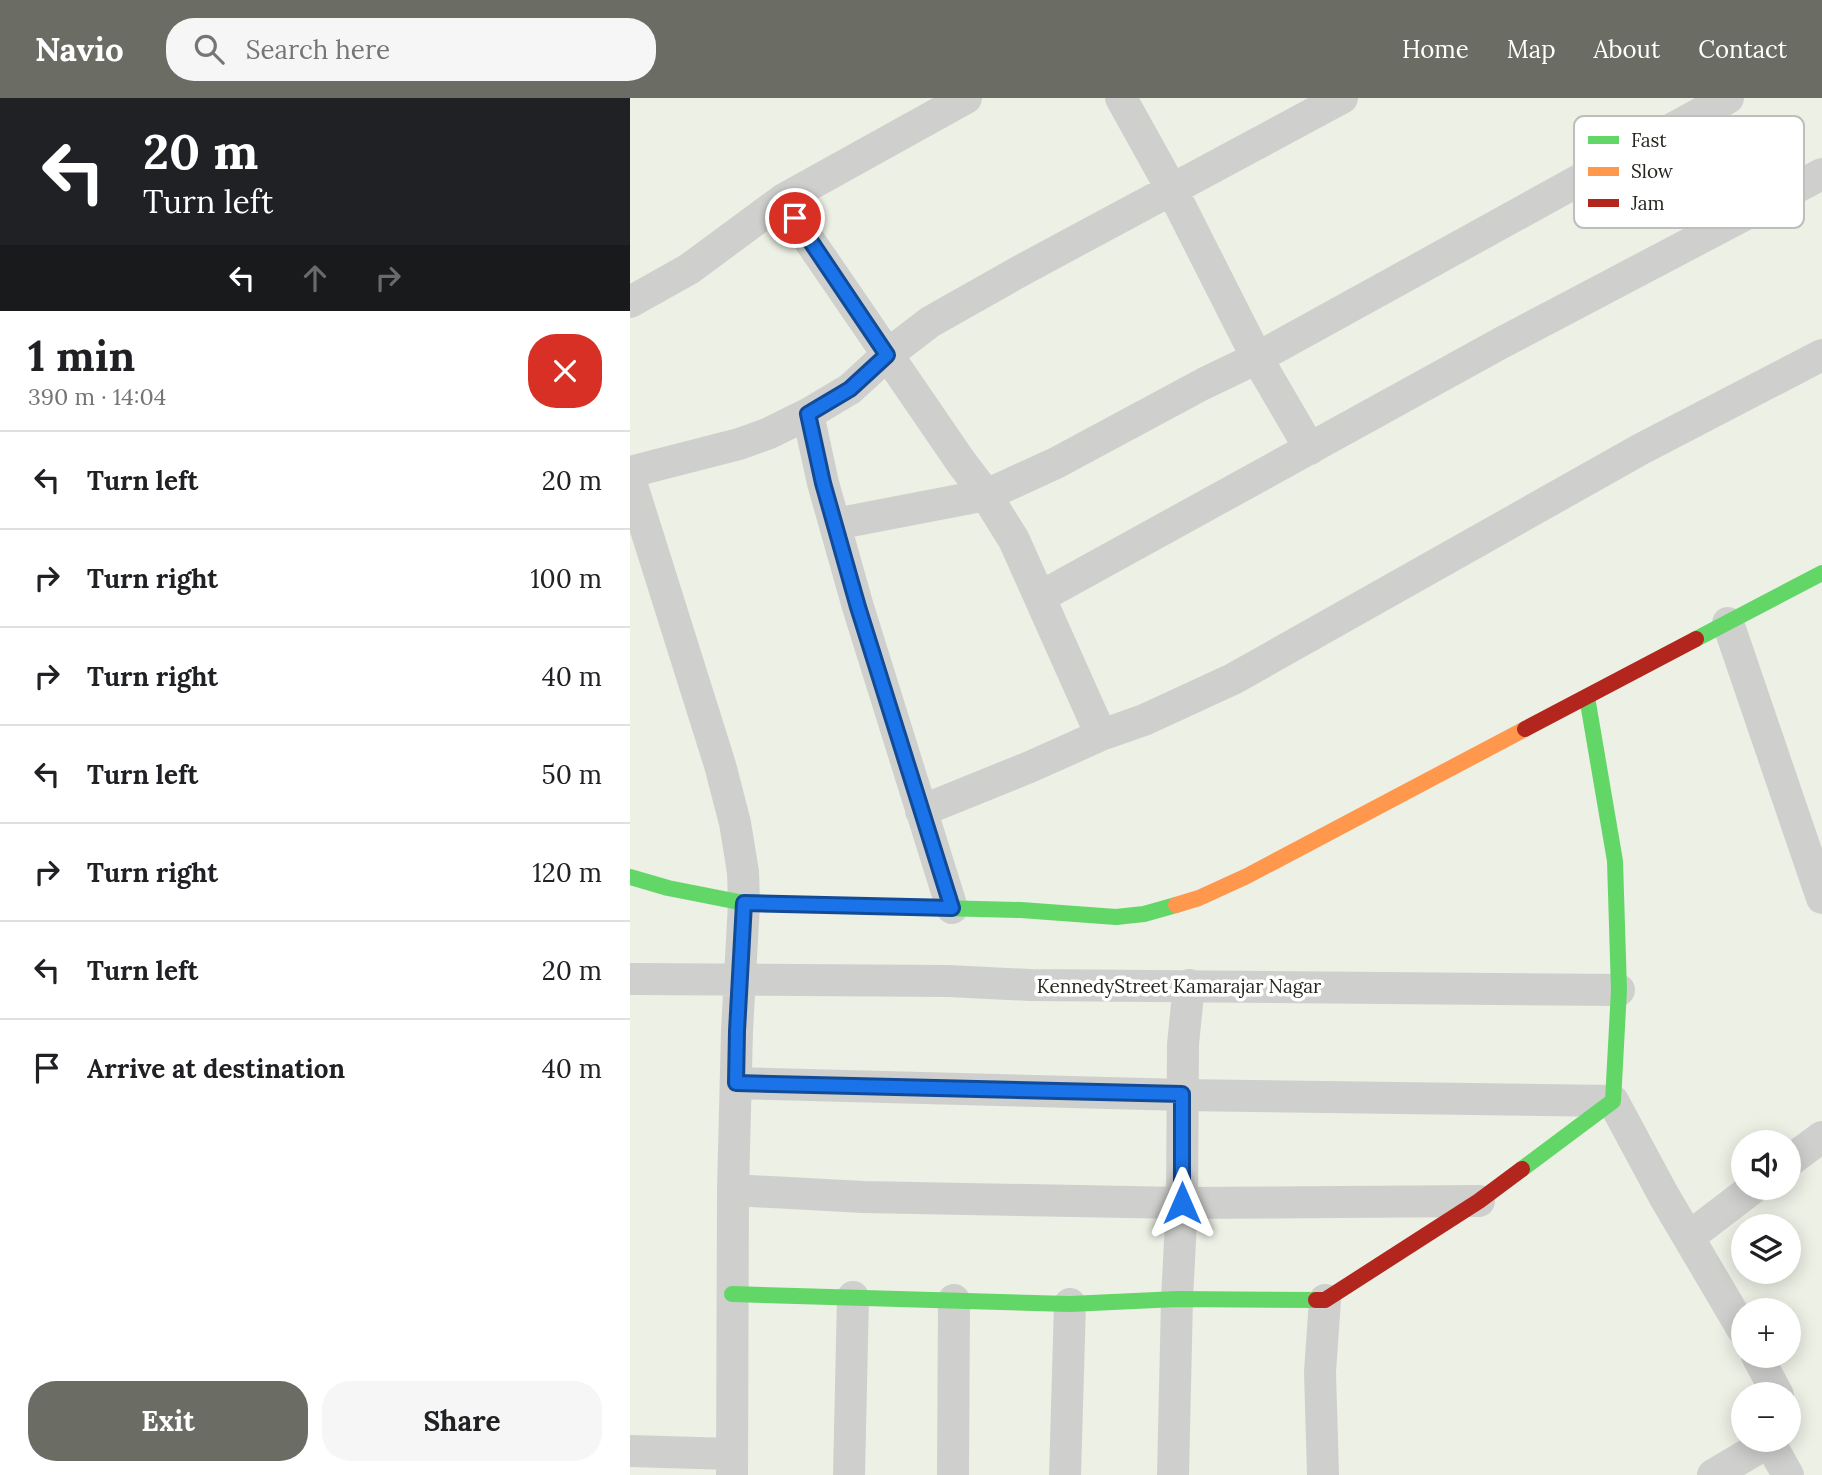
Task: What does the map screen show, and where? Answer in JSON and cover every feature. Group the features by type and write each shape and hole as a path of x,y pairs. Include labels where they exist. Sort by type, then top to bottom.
{"street":[{"path":"630,302 689,269 783,199 966,98"},
{"path":"1121,98 1172,190 1257,358 1310,449"},
{"path":"630,472 738,444 767,434 808,414 850,389 887,355 930,322 1342,98"},
{"path":"1694,116 1727,98"},
{"path":"1804,183 1822,174"},
{"path":"835,524 986,495 1056,463 1257,358 1574,183"},
{"path":"783,199 1014,540 1101,736"},
{"path":"1040,597 1501,343 1719,228"},
{"path":"921,811 1144,720 1233,679 1641,449 1822,355"},
{"path":"808,414 823,483 858,607 952,908"},
{"path":"630,479 720,765 735,823 743,872 744,903 733,1190 732,1464 630,1451"},
{"path":"630,877 668,888 744,903 1021,910 1116,917 1144,914 1199,898 1247,876 1822,573"},
{"path":"1728,623 1822,898"},
{"path":"1587,696 1615,861 1619,990 1614,1101 1664,1196 1731,1309"},
{"name":"KennedyStreet Kamarajar Nagar","path":"630,979 1619,990"},
{"path":"1173,1475 1182,1203 1183,1044 1189,985"},
{"path":"736,1083 1614,1101"},
{"path":"732,1294 1070,1304 1177,1299 1325,1300 1479,1201 1614,1101"},
{"path":"1801,1152 1822,1137"},
{"path":"733,1190 863,1197 1182,1203 1479,1201"},
{"path":"1689,1237 1738,1200"},
{"path":"849,1475 853,1297"},
{"path":"953,1475 954,1300"},
{"path":"1323,1475 1320,1372 1325,1300"},
{"path":"1065,1475 1070,1304"},
{"path":"1713,1475 1753,1452"},
{"path":"1776,1452 1788,1475"}],"traffic: fast":[{"path":"1696,639 1822,573"},
{"path":"1522,1169 1613,1101 1619,990 1615,861 1587,697"},
{"path":"630,877 668,888 744,903 1021,910 1116,917 1144,914 1176,905"},
{"path":"732,1294 1070,1304 1177,1299 1316,1300"}],"traffic: slow":[{"path":"1176,905 1199,898 1247,876 1525,729"}],"traffic: jam":[{"path":"1525,729 1696,639"},
{"path":"1316,1300 1325,1300 1479,1201 1522,1169"}],"route":[{"path":"795,218 887,355 850,389 808,414 823,483 858,607 952,908 744,903 736,1083 1182,1094 1182,1203"}]}
